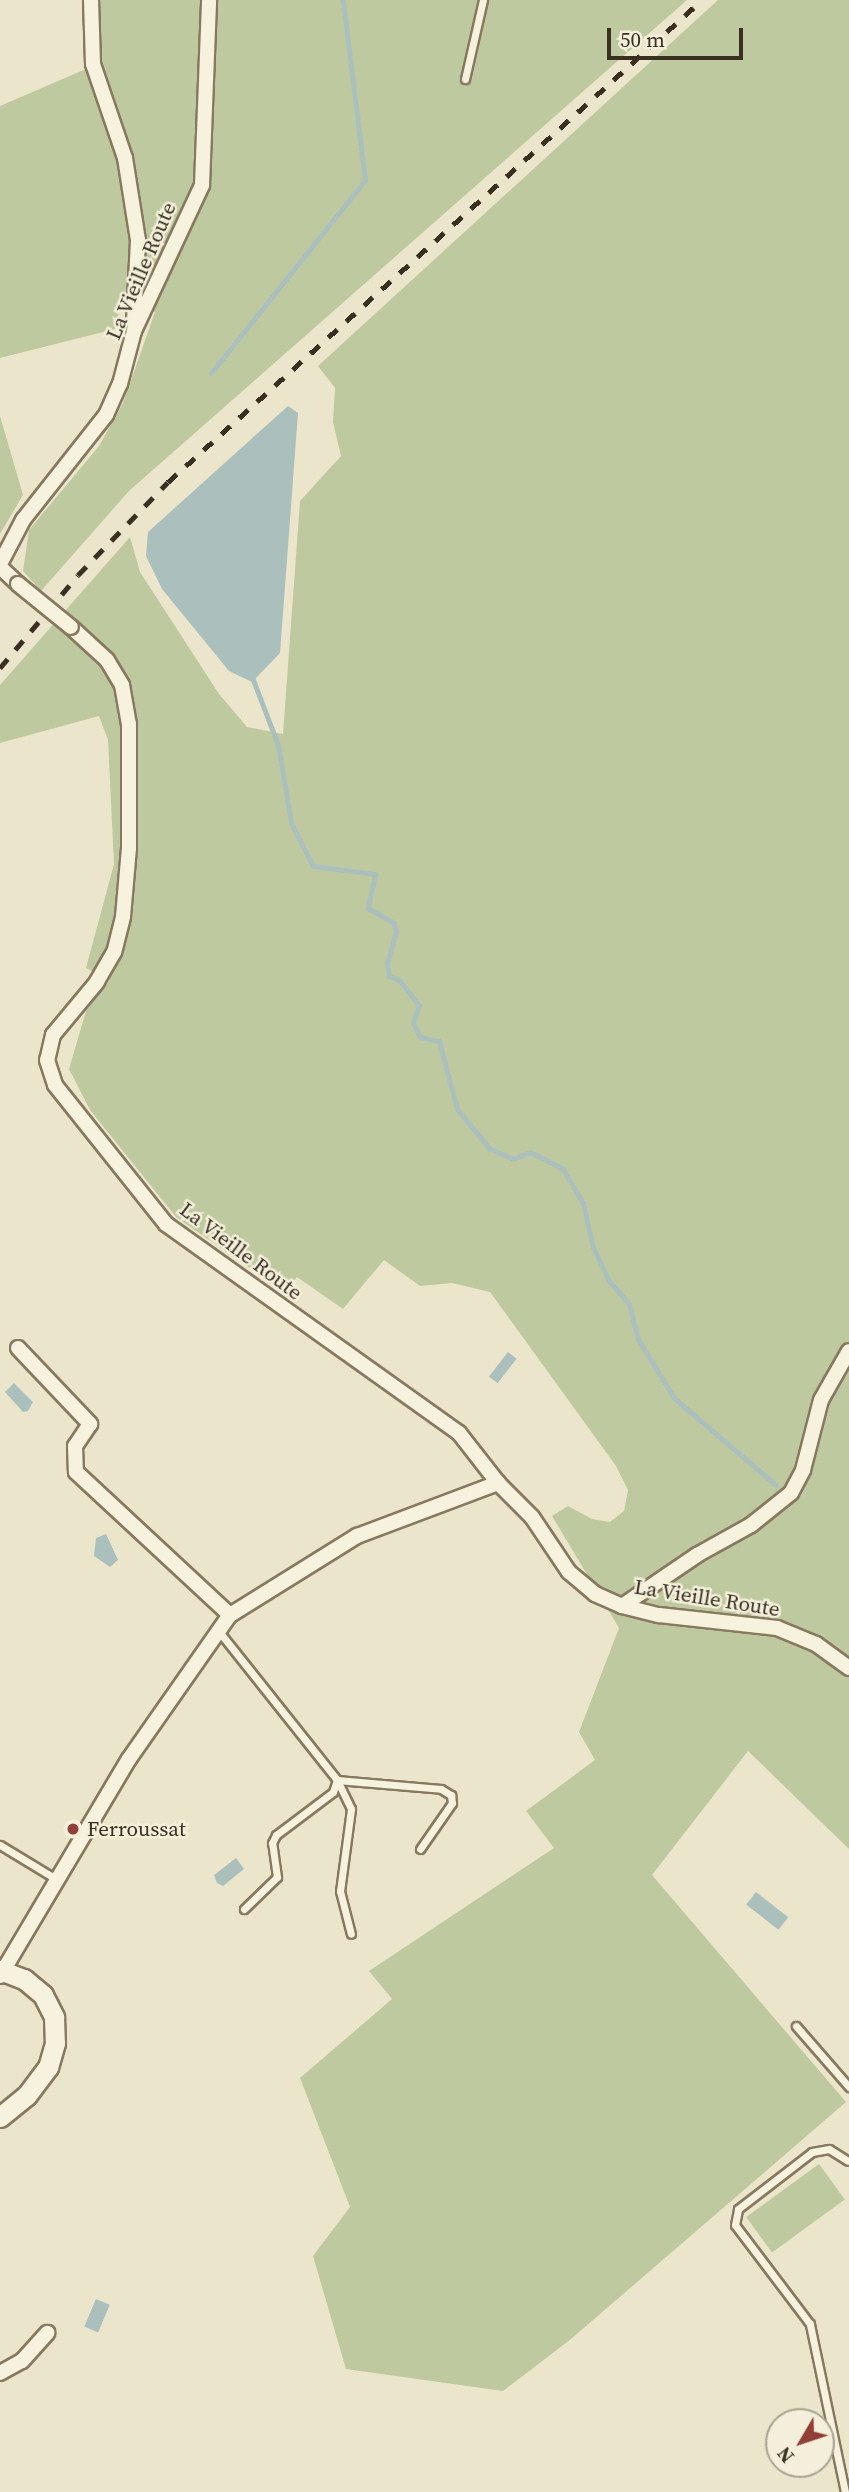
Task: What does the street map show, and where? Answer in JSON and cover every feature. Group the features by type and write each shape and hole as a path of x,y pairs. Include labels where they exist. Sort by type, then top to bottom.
{"main road":[{"path":"0,2117 27,2095 48,2067 55,2043 54,2017 43,1995 24,1979 1,1970"}],"street":[{"path":"91,0 93,64 125,158 138,240 134,331"},
{"name":"La Vieille Route","path":"209,0 202,185 134,331 120,384 106,415 23,520 0,565 18,584 107,660 122,684 129,724 129,848 123,917 114,951 97,982 53,1035 47,1060 55,1085 166,1224 458,1433 498,1483 532,1517 569,1572 595,1594 622,1606 777,1628 816,1644 849,1668"},
{"path":"18,1349 90,1424 75,1446 76,1472 230,1615"},
{"path":"622,1606 696,1555 751,1525 791,1493 803,1470 821,1400 849,1351"},
{"path":"1,1970 129,1759 217,1628 230,1615 357,1536 498,1483"},
{"path":"0,2373 22,2361 47,2333"}],"lane":[{"path":"465,79 483,0"},
{"path":"217,1628 337,1780 351,1809 340,1891 351,1934"},
{"path":"337,1780 441,1789 451,1796 452,1803 419,1849"},
{"path":"244,1909 277,1877 272,1843 276,1835 333,1792 337,1780"},
{"path":"0,1845 56,1879"},
{"path":"796,2026 849,2087"},
{"path":"845,2492 810,2324 735,2225 738,2209 812,2152 829,2149 848,2161"}],"green space":[{"path":"84,0 687,0 129,491 41,591 23,571 29,530 99,446 123,403 155,312 121,303 115,329 0,358 0,106 86,69"},
{"path":"718,0 849,0 849,1849 748,1751 652,1875 846,2102 571,2339 503,2391 346,2369 313,2256 350,2207 300,2078 392,1999 369,1971 554,1848 526,1811 595,1760 579,1732 619,1628 552,1516 568,1506 592,1519 610,1522 624,1511 628,1490 616,1466 490,1292 452,1283 420,1286 384,1260 343,1309 297,1277 285,1292 176,1217 90,1110 69,1069 86,1011 110,980 86,968 114,864 108,740 99,716 0,743 0,685 130,537 140,572 219,694 247,727 283,734 300,501 341,456 333,422 335,388 318,366"},
{"path":"0,416 23,495 0,534"},
{"path":"819,2164 845,2200 772,2252 746,2217"}],"shaded area":[{"path":"288,406 298,413 280,653 252,682 229,671 162,589 146,556 148,532"},
{"path":"508,1352 517,1359 498,1383 489,1376"},
{"path":"14,1383 33,1402 28,1411 23,1412 5,1392"},
{"path":"106,1534 118,1560 110,1567 94,1556 96,1538"},
{"path":"236,1858 244,1869 223,1886 217,1883 214,1875"},
{"path":"756,1892 788,1917 778,1930 746,1905"},
{"path":"96,2299 110,2305 98,2332 84,2327"}],"waterway":[{"path":"211,373 365,180 343,0"},
{"path":"252,677 278,745 291,823 313,866 375,874 368,908 394,923 396,932 387,963 389,976 400,981 419,1005 413,1023 420,1037 439,1041 457,1109 490,1149 513,1159 530,1152 563,1169 583,1203 593,1247 609,1281 629,1304 638,1339 674,1398 776,1485"}],"railway":[{"path":"0,668 78,575 168,482 702,0"}],"place":[{"name":"Ferroussat","path":"73,1829"}]}
